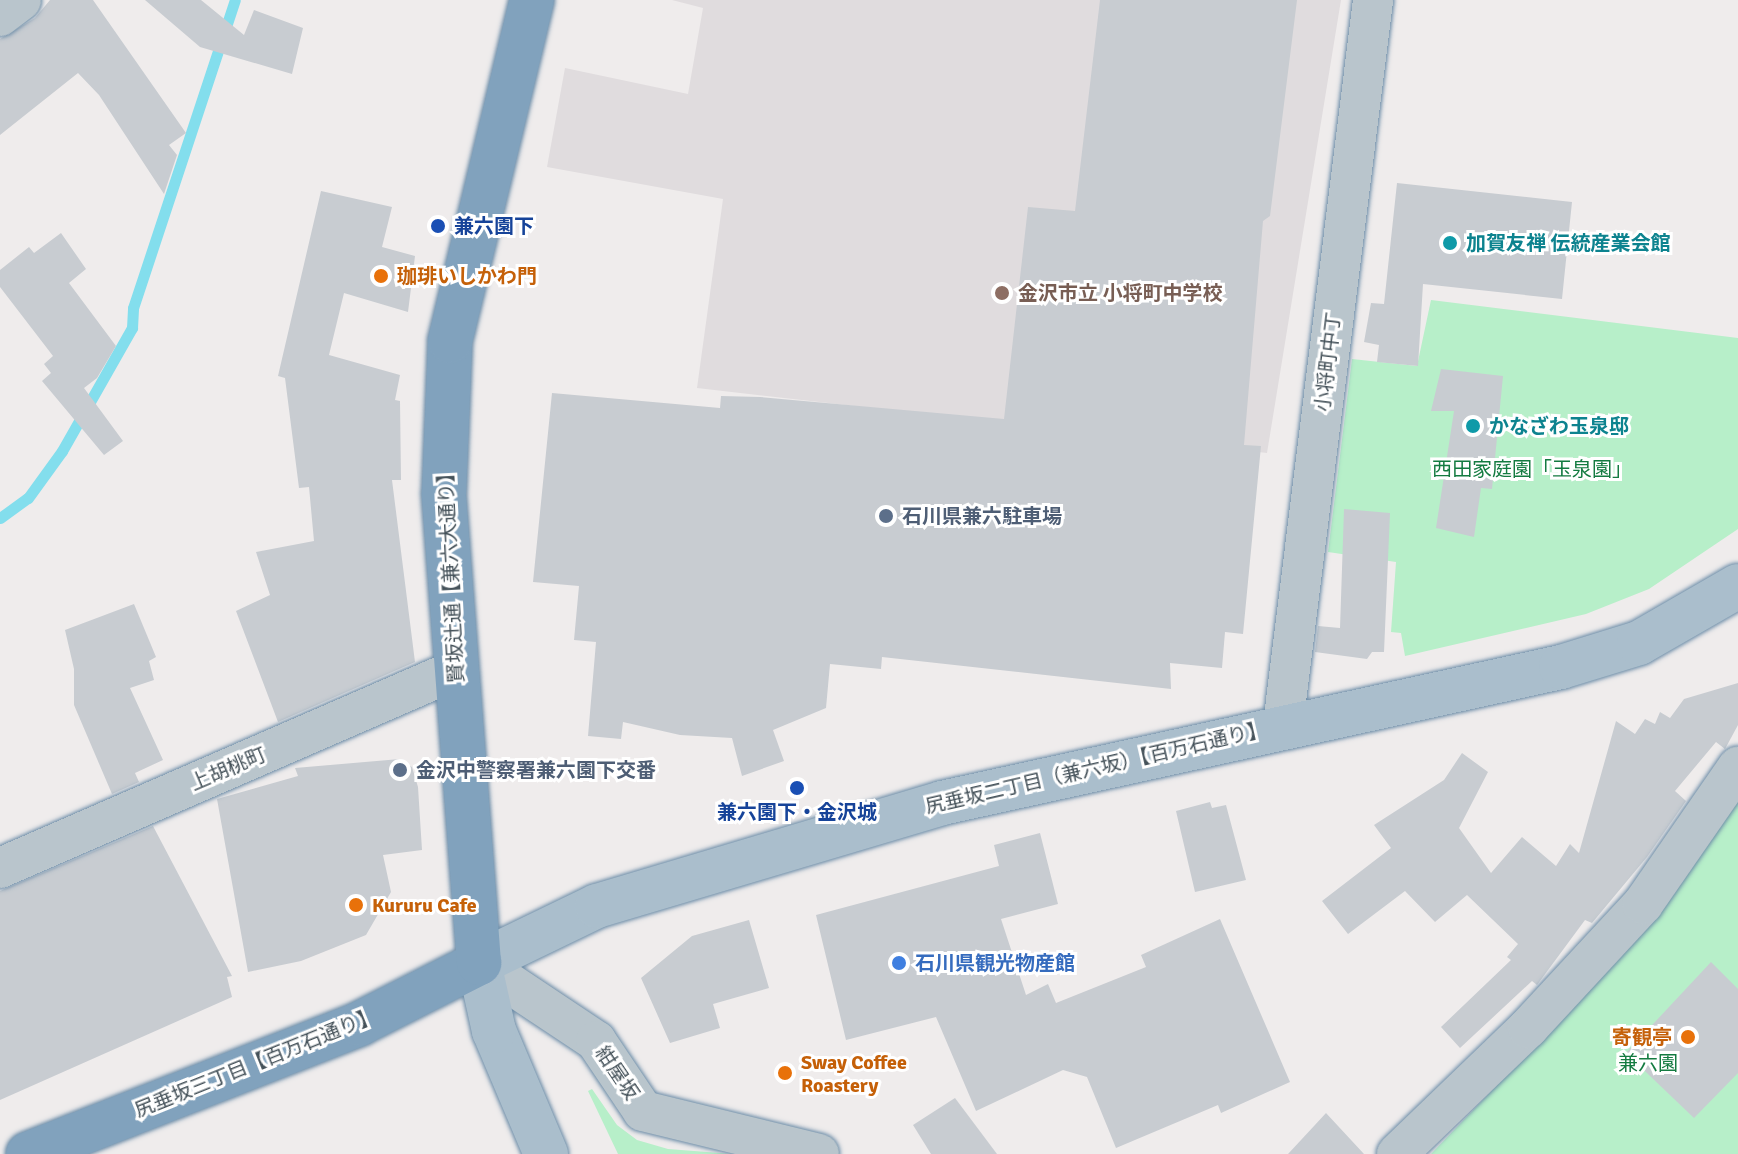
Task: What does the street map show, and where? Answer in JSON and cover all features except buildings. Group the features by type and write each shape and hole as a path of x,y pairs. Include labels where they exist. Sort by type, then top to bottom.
{"highway":[{"name":"賢坂辻通【兼六大通り】","path":"479,963 444,493 450,341 532,0"},
{"name":"尻垂坂三丁目【百万石通り】","path":"28,1154 359,1024 479,963"}],"main road":[{"name":"尻垂坂二丁目（兼六坂）【百万石通り】","path":"479,963 597,906 928,807 1283,725 1561,667 1639,643 1729,593"},
{"path":"479,963 494,1031 546,1154"}],"street":[{"path":"0,16 21,0"},
{"name":"小将町中丁","path":"1283,725 1373,0"},
{"name":"上胡桃町","path":"0,868 455,670"},
{"path":"1397,1154 1528,1028 1643,904 1738,767"},
{"name":"紺屋坂","path":"479,963 596,1041 643,1111 819,1154"}],"shaded area":[{"name":"金沢市立 小将町中学校","path":"672,0 1341,0 1267,453 697,388 723,199 547,167 565,68 688,94 703,8"}],"green space":[{"name":"西田家庭園「玉泉園」","path":"1431,300 1738,338 1738,529 1649,589 1586,614 1405,656 1401,633 1391,632 1396,562 1328,552 1352,359 1417,366"},
{"name":"兼六園","path":"1738,794 1738,1154 1431,1154 1600,978"},
{"path":"592,1089 617,1125 637,1140 668,1149 733,1154 618,1154 588,1091"}],"waterway":[{"path":"0,518 28,498 62,451 132,328 133,308 235,0"}],"place":[{"name":"兼六園下","path":"438,226"},
{"name":"加賀友禅 伝統産業会館","path":"1450,243"},
{"name":"珈琲いしかわ門","path":"381,276"},
{"name":"金沢市立 小将町中学校","path":"1002,293"},
{"name":"かなざわ玉泉邸","path":"1473,426"},
{"name":"石川県兼六駐車場","path":"886,516"},
{"name":"金沢中警察署兼六園下交番","path":"400,770"},
{"name":"兼六園下・金沢城","path":"797,788"},
{"name":"Kururu Cafe","path":"356,905"},
{"name":"石川県観光物産館","path":"899,963"},
{"name":"寄観亭","path":"1688,1037"},
{"name":"Sway Coffee Roastery","path":"785,1073"}]}
